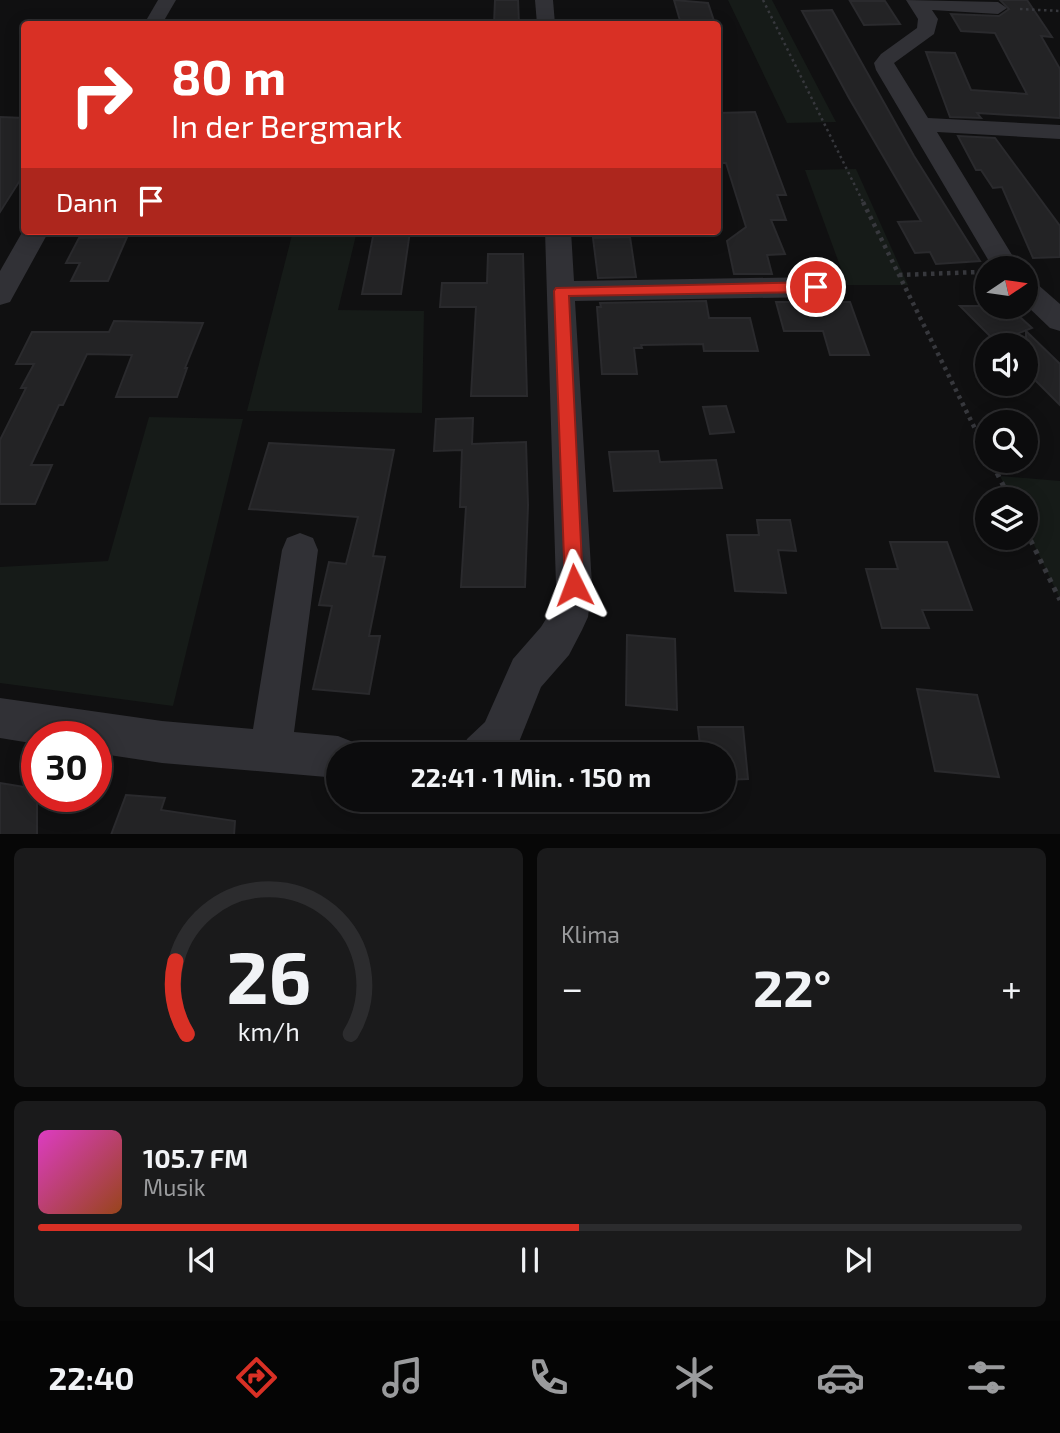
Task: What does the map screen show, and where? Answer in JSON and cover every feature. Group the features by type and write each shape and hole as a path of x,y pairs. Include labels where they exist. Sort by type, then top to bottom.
{"street":[{"path":"155,21 167,0"},
{"path":"544,0 546,21"},
{"path":"917,2 998,8"},
{"path":"917,2 928,19 927,30 884,63 886,70 1000,256"},
{"path":"921,124 1060,132"},
{"path":"1,291 34,235"},
{"path":"495,742 500,737 527,673 555,641 569,617 574,585 558,235"},
{"path":"561,291 816,287"},
{"path":"1038,301 1060,320"},
{"path":"270,752 300,550"},
{"path":"0,718 162,742 326,756"}],"path":[{"path":"763,0 975,429"},
{"path":"998,8 1060,11"},
{"path":"899,275 975,272"},
{"path":"1035,550 1060,600"}],"shaded area":[{"path":"728,0 772,0 836,122 787,123"},
{"path":"856,169 908,285 847,285 805,170"},
{"path":"292,235 356,235 338,310 424,311 422,413 247,411"},
{"path":"149,417 243,419 173,706 0,683 0,567 108,561"},
{"path":"1000,476 1060,481 1060,599 1037,550 1038,487 1005,487"}],"building":[{"path":"495,0 518,0 519,21 494,21"},
{"path":"674,0 708,3 714,21 680,21"},
{"path":"1000,0 1027,0 1052,37 1041,36 1060,69 1060,118 977,113 981,118 950,117 926,52 955,53 971,90 1027,94 995,33 961,31 951,14 999,16 1009,9"},
{"path":"850,1 885,1 900,24 864,25"},
{"path":"832,10 914,156 977,256 975,261 936,264 930,252 915,253 898,222 921,221 802,11"},
{"path":"755,112 786,195 777,195 786,220 771,220 785,254 767,255 772,274 734,274 727,241 746,227 726,163 722,163 721,160 721,113"},
{"path":"0,117 21,118 21,179 0,212"},
{"path":"958,136 995,138 1060,226 1060,257 1032,256 1002,187 993,188 981,170 976,170"},
{"path":"373,235 409,235 401,294 362,294"},
{"path":"127,237 108,281 71,281 80,263 66,263 79,238"},
{"path":"630,237 636,277 598,278 593,238"},
{"path":"488,254 523,254 527,396 471,396 476,307 440,307 442,283 487,283"},
{"path":"706,301 709,318 750,318 758,351 704,351 703,344 641,345 642,348 634,348 637,374 602,374 597,307 601,307 600,303"},
{"path":"776,302 850,302 869,355 830,355 823,331 784,331"},
{"path":"960,306 975,306 975,319 1022,319 1032,328 1019,333 987,333"},
{"path":"114,321 203,323 177,397 116,397 132,355 87,354 31,465 52,465 35,504 0,504 0,440 26,388 21,388 34,364 16,364 32,332 109,332"},
{"path":"1038,343 1060,364 1060,405 1038,383"},
{"path":"726,406 734,432 710,434 703,407"},
{"path":"473,418 472,444 526,442 528,505 525,587 461,587 466,507 460,507 462,450 434,451 436,419"},
{"path":"269,443 394,450 373,556 385,557 369,636 380,636 369,694 313,689 332,606 319,605 329,562 346,564 358,517 249,509"},
{"path":"658,451 660,462 716,460 722,488 614,491 609,452"},
{"path":"757,520 790,520 796,551 778,550 786,593 735,591 727,535 759,535"},
{"path":"890,542 947,542 972,610 922,610 929,628 882,628 866,569 898,569"},
{"path":"627,635 675,639 677,710 626,705"},
{"path":"917,689 977,695 999,777 935,771"},
{"path":"698,727 743,727 748,779 736,779 736,742 700,742"},
{"path":"0,783 21,786 21,812 37,812 37,834 0,834"},
{"path":"126,795 165,798 161,810 235,821 234,834 111,834"}],"route":[{"path":"574,585 561,291 816,287"}]}
